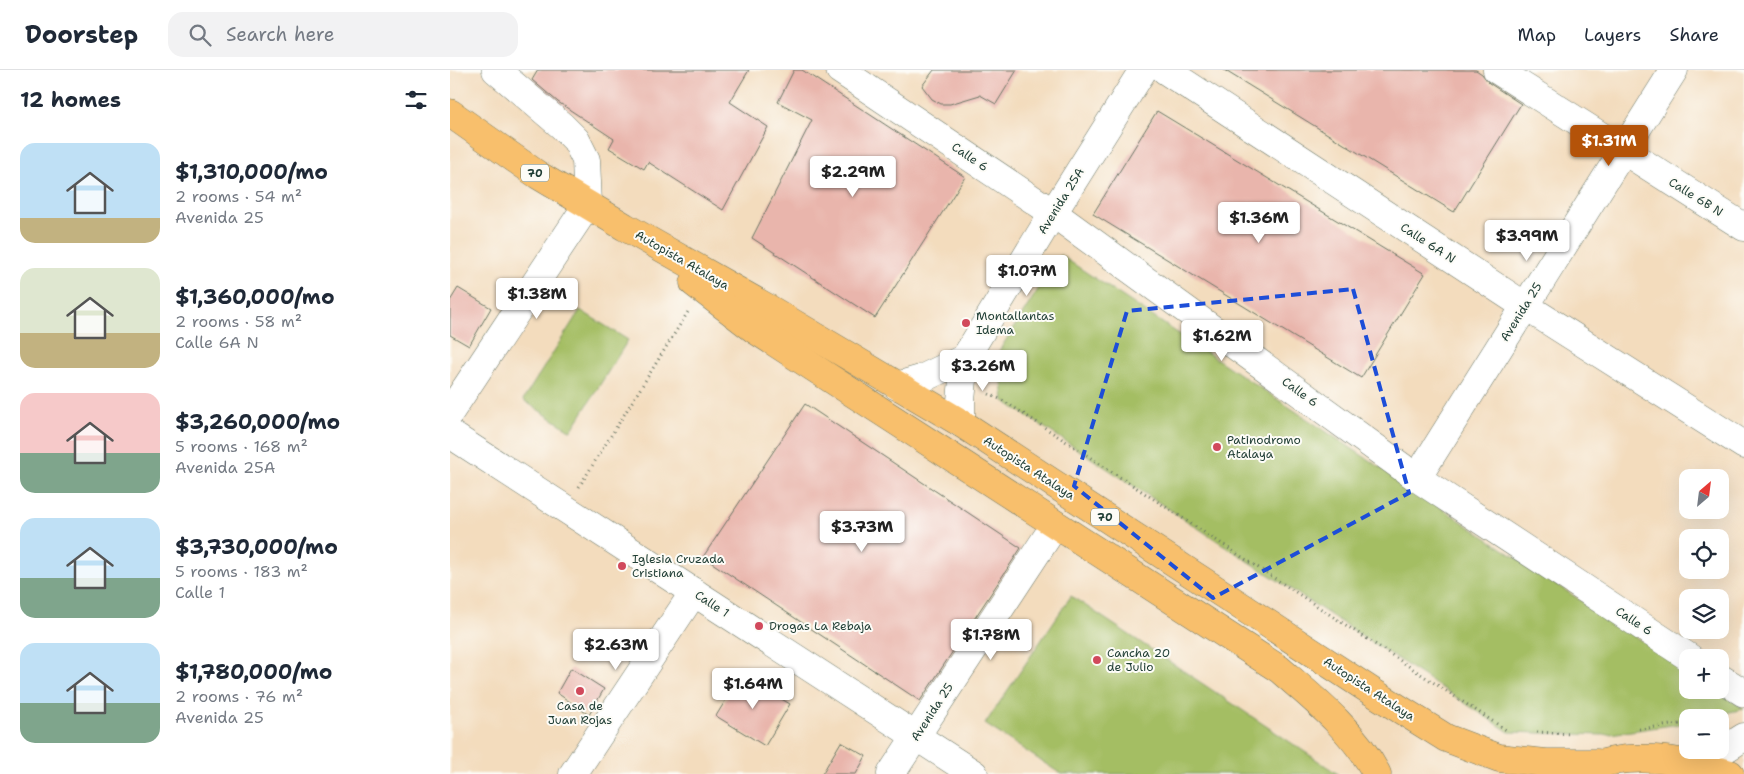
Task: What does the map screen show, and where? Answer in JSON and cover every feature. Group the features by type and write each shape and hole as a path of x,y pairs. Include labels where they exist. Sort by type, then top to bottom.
{"main road":[{"name":"Autopista Atalaya","path":"450,113 538,175 961,423 1446,738 1499,758 1585,769"},
{"name":"Autopista Atalaya","path":"625,227 754,329 1278,669 1330,713 1370,760 1377,774"},
{"name":"70","path":"1585,769 1629,759 1662,759 1694,763 1730,774"}],"street":[{"path":"450,412 588,204 586,160 576,140 496,70"},
{"name":"Calle 6","path":"840,70 1053,213 1417,478 1679,651"},
{"name":"Avenida 25A","path":"961,423 964,369 1053,213 1144,70"},
{"name":"Calle 6A N","path":"1165,70 1525,306 1744,445"},
{"name":"Calle 6B N","path":"1496,70 1744,227"},
{"name":"Avenida 25","path":"1417,478 1674,70"},
{"path":"897,386 964,369"},
{"name":"Calle 1","path":"450,434 974,774"},
{"name":"Avenida 25","path":"891,774 1055,525"},
{"path":"573,774 694,592"},
{"path":"1729,684 1744,693"},
{"path":"1694,763 1725,749 1744,737"}],"path":[{"path":"566,509 702,289"},
{"path":"964,369 1004,401 1509,732"},
{"path":"1631,730 1679,723"},
{"path":"1528,732 1574,734"}],"highlighted area":[{"path":"1353,289 1409,493 1213,598 1074,486 1127,311"}],"green space":[{"path":"1060,255 1679,666 1679,699 1729,699 1744,709 1729,712 1729,709 1679,709 1679,724 1603,735 1509,732 1004,401 999,351"},
{"path":"580,310 628,340 571,431 523,400"},
{"name":"Cancha 20 de Julio","path":"1071,596 1338,774 1061,774 985,724"}],"building":[{"path":"538,70 749,70 730,102 768,127 723,210 648,162 644,169 609,148 614,139 558,102 532,80"},
{"path":"794,70 802,70 965,177 875,318 752,238 812,120 778,102"},
{"path":"934,70 1017,70 996,104 980,95 950,104 941,104 932,99 922,86"},
{"path":"1224,70 1476,70 1489,83 1521,104 1454,212"},
{"path":"1157,111 1425,274 1361,378 1093,214"},
{"path":"458,288 491,308 469,346 450,335 450,301"},
{"path":"805,404 1021,548 920,701 703,557"},
{"name":"Casa de Juan Rojas","path":"571,668 604,689 589,715 557,693"},
{"path":"741,675 790,704 765,746 716,716"},
{"path":"841,742 866,756 856,774 822,774"}],"place":[{"name":"Montallantas Idema","path":"966,323"},
{"name":"Patinodromo Atalaya","path":"1217,447"},
{"name":"Iglesia Cruzada Cristiana","path":"622,566"},
{"name":"Drogas La Rebaja","path":"759,626"},
{"name":"Cancha 20 de Julio","path":"1097,660"},
{"name":"Casa de Juan Rojas","path":"580,691"}]}
